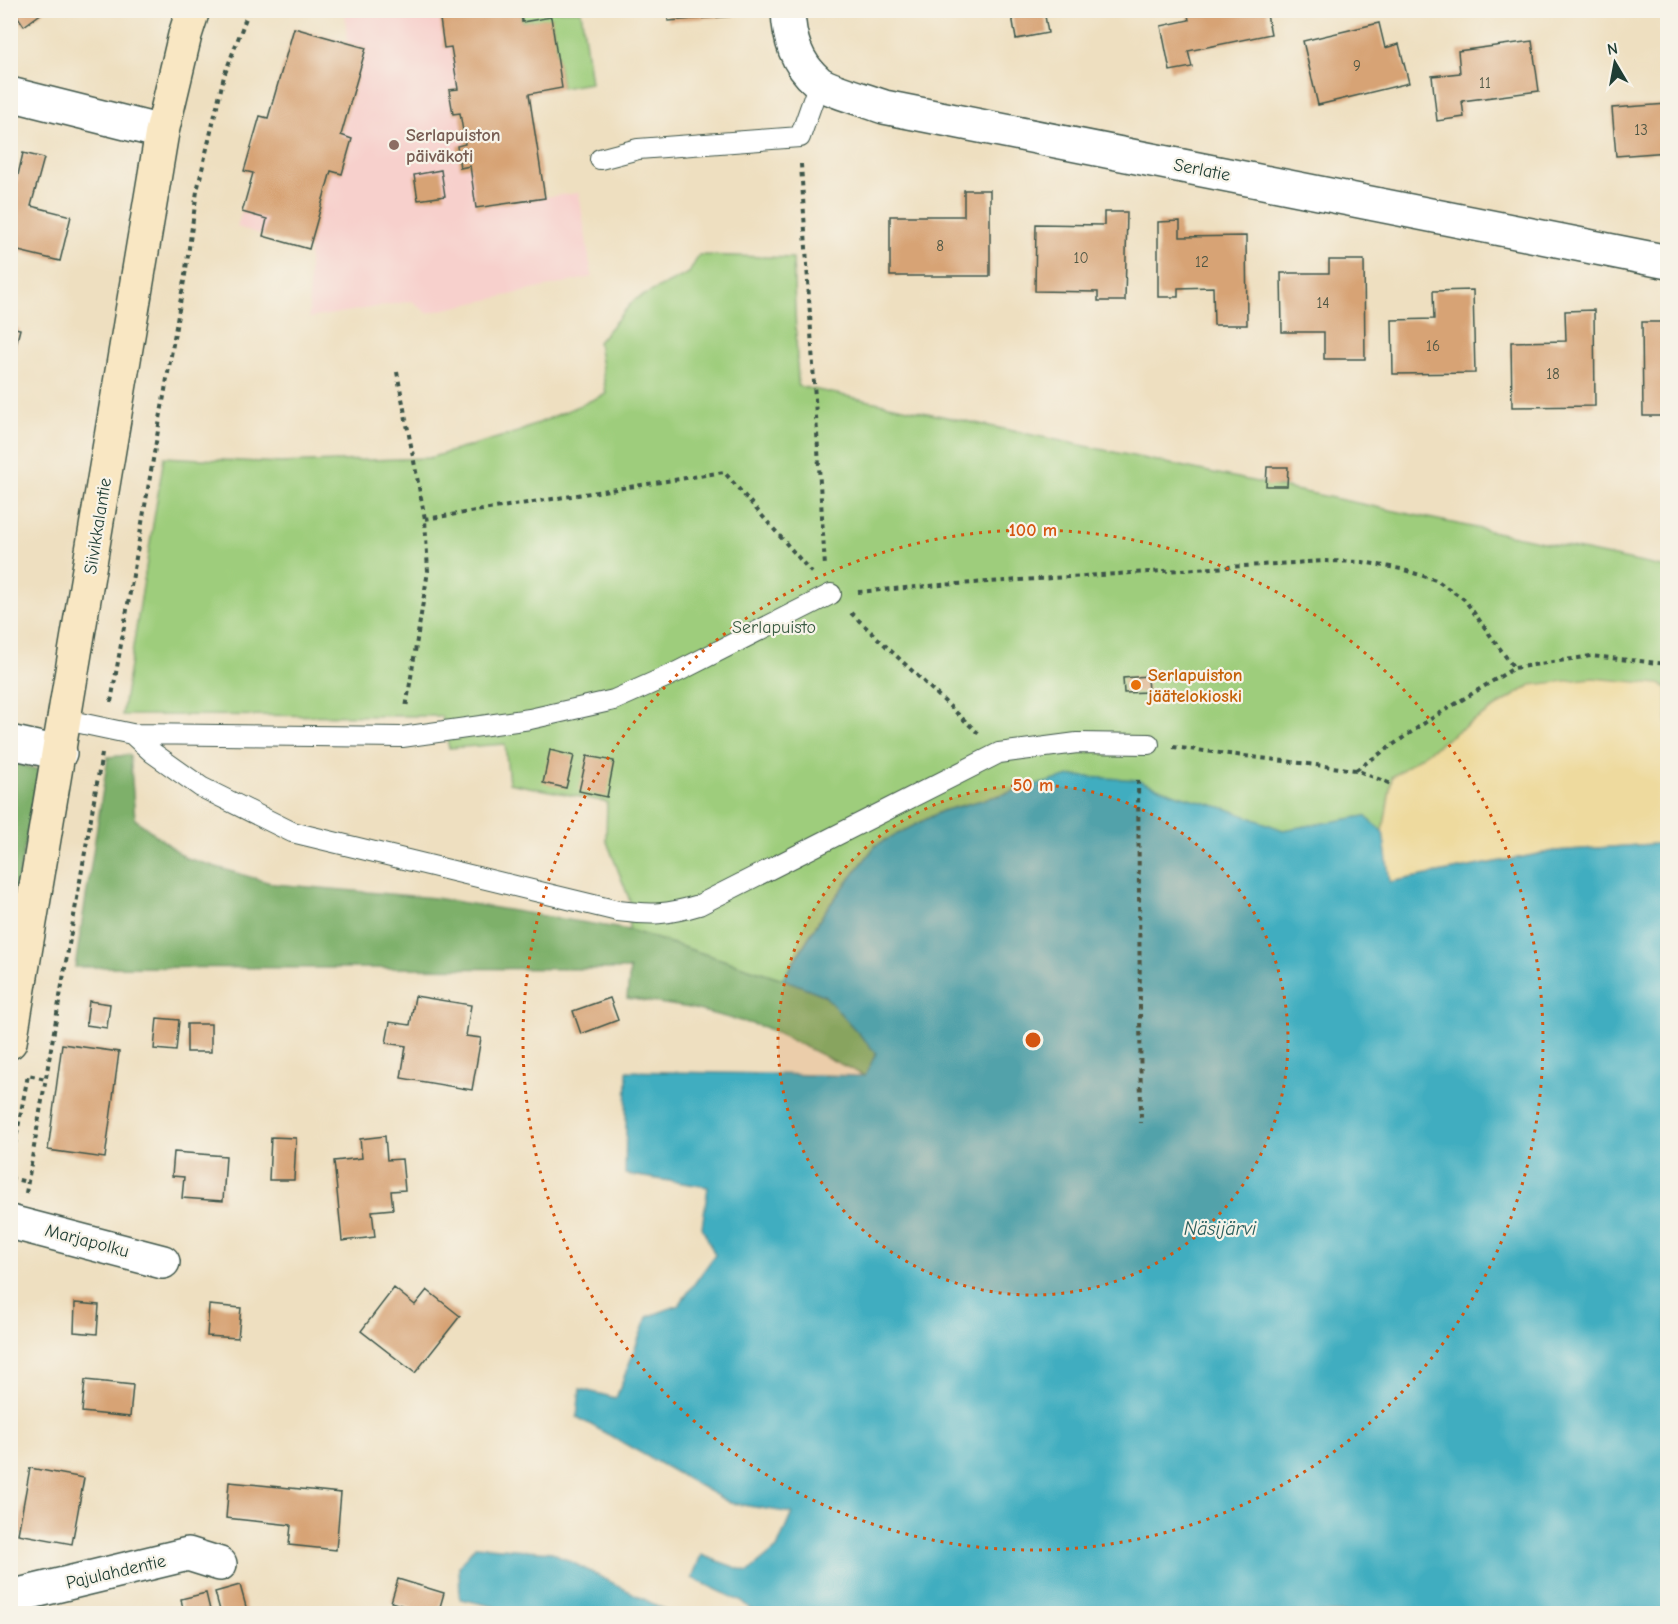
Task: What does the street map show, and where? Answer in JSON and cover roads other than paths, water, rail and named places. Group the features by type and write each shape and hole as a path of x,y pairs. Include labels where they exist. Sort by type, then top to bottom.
{"main road":[{"name":"Siivikkalantie","path":"11,1035 66,720 162,132 193,10"}],"street":[{"name":"Serlatie","path":"788,10 789,28 797,57 819,83 884,107 1668,262"},
{"path":"10,94 162,132"},
{"path":"10,742 60,753"},
{"name":"Marjapolku","path":"15,1222 163,1262"},
{"name":"Pajulahdentie","path":"10,1597 188,1554 220,1564"}],"lane":[{"path":"600,159 638,149 800,136 819,83"},
{"path":"66,720 132,734 402,738 530,720 614,700 677,672 831,594"},
{"path":"132,734 153,753 201,787 292,832 618,911 649,915 672,913 699,905 999,753 1077,743 1149,744"}],"water":[{"name":"Näsijärvi","path":"1070,776 1138,780 1283,830 1365,816 1383,832 1390,882 1555,851 1667,843 1667,1613 756,1613 742,1602 692,1578 701,1555 748,1572 777,1548 792,1513 730,1503 577,1417 580,1389 616,1398 647,1317 679,1305 715,1255 702,1227 708,1187 625,1174 627,1071 865,1076 876,1053 824,995 783,979 825,911 876,845 942,811"},
{"path":"475,1546 552,1552 671,1613 498,1613 496,1607 460,1599 459,1566"}],"place":[{"name":"Serlapuiston päiväkoti","path":"394,145"},
{"name":"Serlapuiston jäätelokioski","path":"1136,685"}],"park label":[{"name":"Serlapuisto","path":"774,627"}]}
